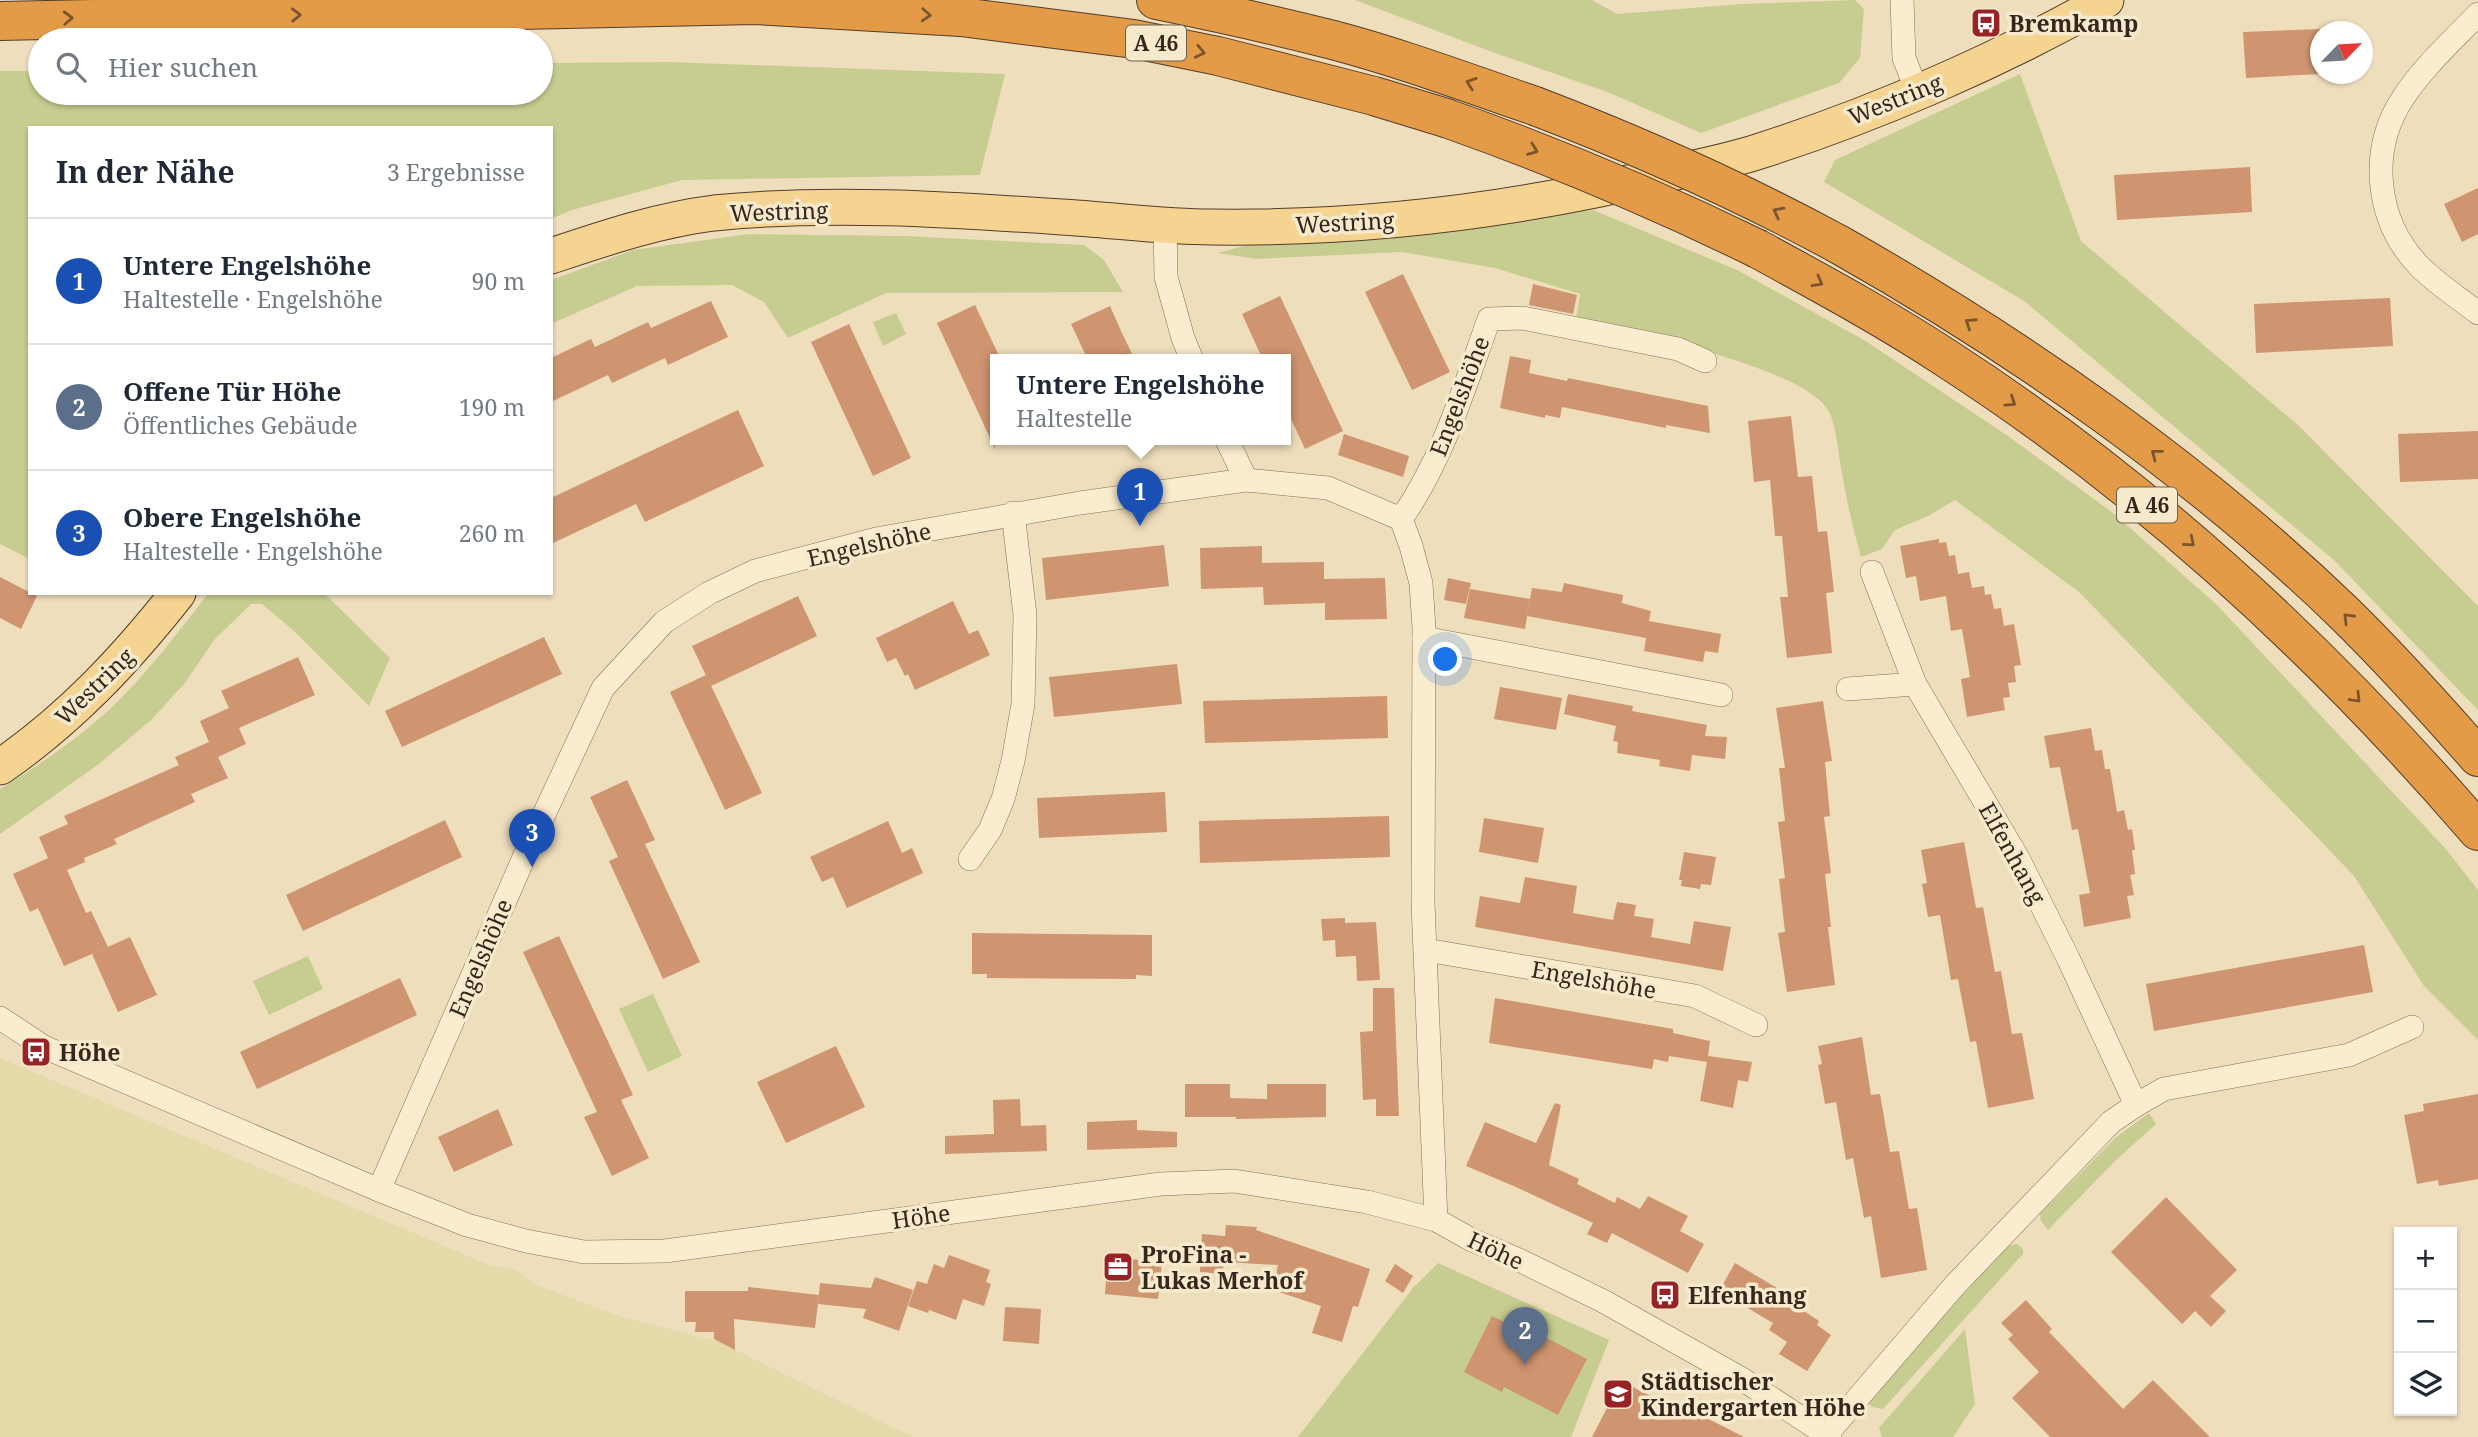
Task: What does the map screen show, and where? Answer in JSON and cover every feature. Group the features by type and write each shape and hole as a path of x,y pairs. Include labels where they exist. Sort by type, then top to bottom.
{"highway":[{"name":"A 46","path":"1156,0 1334,40 1535,106 1687,167 1838,244 1973,325 2152,450 2260,537 2344,613 2478,757"},
{"name":"A 46","path":"0,21 754,5 961,17 1135,39 1218,56 1362,92 1446,118 1604,177 1758,249 1867,309 2023,410 2127,488 2233,578 2413,756 2478,831"}],"main road":[{"name":"Westring","path":"553,255 640,226 711,214 785,208 922,209 1211,228 1366,223 1529,202 1630,183 1757,153 1973,68 2106,0"},
{"name":"Westring","path":"0,767 30,746 92,693 142,639 176,595"}],"street":[{"path":"1902,0 1904,58 1917,90"},
{"path":"2478,14 2402,99 2385,133 2379,175 2386,213 2401,242 2419,265 2478,313"},
{"path":"1165,225 1166,277 1190,354"},
{"name":"Engelshöhe","path":"379,1190 524,855 603,688 664,622 709,593 755,571 876,539 1013,513 1246,480 1328,488 1401,519 1422,489 1446,439 1489,319 1523,318 1678,349 1705,361"},
{"path":"1229,445 1246,480"},
{"path":"970,859 990,830 1003,799 1023,704 1025,615 1013,513"},
{"path":"1401,519 1421,583 1424,638 1423,903 1436,1220"},
{"name":"Elfenhang","path":"1872,572 1915,684 2018,858 2136,1105"},
{"path":"1424,638 1721,695"},
{"path":"1848,689 1915,684"},
{"name":"Engelshöhe","path":"1426,950 1695,996 1756,1025"},
{"name":"Höhe","path":"0,1018 44,1047 379,1190 467,1225 526,1241 584,1252 665,1251 1161,1184 1234,1181 1367,1202 1436,1220 1472,1240 1603,1301 1742,1379 1829,1436"},
{"path":"1829,1436 1955,1285 2111,1122 2164,1089 2349,1055 2412,1027"}],"shaded area":[{"path":"0,1058 487,1264 516,1270 532,1283 622,1317 717,1341 913,1437 0,1437"}],"green space":[{"path":"1355,0 1592,0 1617,14 1741,4 1855,0 1864,9 1860,58 1839,83 1701,133 1610,93"},
{"path":"669,62 1005,74 980,175 682,180 572,210 553,218 553,126 28,126 28,558 0,544 0,71 28,71 28,105 553,105 553,63"},
{"path":"2020,74 2081,241 2299,426 2478,606 2478,710 2335,561 2024,301 1824,182 1835,160"},
{"path":"1593,210 1737,270 1864,340 2008,436 2113,513 2216,604 2445,848 2478,890 2478,1040 2424,986 2354,876 2079,592 1955,500 1930,515 1895,530 1882,549 1861,557 1847,502 1833,422 1817,398 1791,382 1716,354 1576,320 1580,294 1495,268 1402,252 1257,259 1218,253 1255,243"},
{"path":"749,234 905,236 1084,245 1104,260 1123,292 886,293 788,338 764,302 732,285 637,286 553,323 553,279 633,250"},
{"path":"896,313 906,334 883,346 873,322"},
{"path":"207,595 326,595 390,658 369,706 293,630 262,604 251,604 214,640 185,683 151,720 99,764 0,834 0,789 84,731 124,696"},
{"path":"308,956 323,989 269,1015 253,981"},
{"path":"653,994 682,1056 648,1072 619,1009"},
{"path":"2149,1113 2156,1124 2115,1161 2048,1230 2041,1221 2040,1214 2115,1138"},
{"path":"2017,1244 2023,1249 2023,1254 1883,1409 1872,1407 1867,1402 1958,1299 2008,1246"},
{"path":"1438,1263 1609,1340 1571,1437 1298,1437 1413,1288"},
{"path":"1965,1329 1975,1404 1953,1437 1882,1437 1879,1428"}],"building":[{"path":"2310,29 2310,75 2246,78 2243,32"},
{"path":"2250,167 2252,212 2117,220 2114,175"},
{"path":"2478,188 2478,234 2462,242 2444,204"},
{"path":"1403,274 1450,372 1412,390 1365,292"},
{"path":"1533,284 1577,295 1573,314 1529,305"},
{"path":"1280,296 1343,431 1305,449 1291,419 1291,354 1260,354 1242,314"},
{"path":"2390,298 2393,346 2256,353 2254,304"},
{"path":"711,301 728,337 668,365 665,358 612,383 608,375 553,401 553,357 591,339 595,347 648,322 651,328"},
{"path":"975,305 998,354 990,354 990,438 937,323"},
{"path":"1110,306 1132,354 1085,354 1071,324"},
{"path":"849,324 911,458 873,476 811,342"},
{"path":"1510,356 1531,360 1529,373 1567,381 1568,378 1708,406 1710,433 1666,425 1666,428 1562,407 1560,418 1545,415 1545,418 1500,408"},
{"path":"738,410 764,466 645,522 636,504 553,543 553,497"},
{"path":"1791,416 1798,477 1812,476 1818,532 1827,531 1834,592 1826,593 1832,653 1787,658 1780,597 1788,597 1782,536 1775,536 1770,480 1754,482 1748,421"},
{"path":"2478,431 2478,479 2400,482 2398,434"},
{"path":"1344,434 1409,456 1403,477 1338,455"},
{"path":"1939,539 1939,543 1946,542 1949,556 1955,555 1958,574 1969,572 1972,588 1984,586 1985,595 1991,594 1994,609 2001,608 2004,626 2014,624 2021,665 2014,666 2016,682 2008,683 2010,697 2003,698 2005,710 1967,717 1961,679 1970,677 1962,629 1951,631 1946,596 1920,601 1916,576 1906,578 1900,546"},
{"path":"1164,545 1169,586 1046,600 1042,558"},
{"path":"1262,546 1262,563 1324,562 1324,579 1385,578 1387,619 1325,620 1325,603 1264,605 1263,587 1201,589 1200,548"},
{"path":"0,577 28,591 28,595 37,596 21,629 0,618"},
{"path":"1448,578 1471,583 1466,604 1444,600"},
{"path":"1564,583 1623,595 1622,603 1651,611 1649,621 1721,634 1718,653 1705,651 1703,662 1644,651 1646,638 1527,616 1532,588 1562,592"},
{"path":"1470,589 1530,599 1525,629 1464,618"},
{"path":"798,596 817,636 711,686 692,646"},
{"path":"953,601 969,634 978,630 990,655 915,690 908,674 905,676 896,658 887,662 876,638"},
{"path":"544,637 562,674 402,747 385,711"},
{"path":"298,657 315,695 239,728 246,744 218,757 228,778 191,794 195,802 114,839 117,844 84,858 85,862 67,870 86,913 91,911 108,947 64,966 38,908 30,912 13,874 48,858 39,837 68,824 64,816 179,765 175,757 209,742 200,721 229,708 221,691"},
{"path":"1177,664 1182,704 1054,717 1049,677"},
{"path":"706,675 762,793 725,810 670,692"},
{"path":"1500,687 1562,698 1556,730 1494,719"},
{"path":"1568,694 1633,706 1632,711 1707,725 1705,736 1727,737 1725,759 1692,755 1690,771 1659,766 1660,760 1617,753 1618,742 1613,741 1616,726 1564,714"},
{"path":"1387,696 1388,738 1205,743 1203,701"},
{"path":"1823,701 1832,761 1825,762 1830,816 1824,817 1831,873 1825,874 1835,985 1787,992 1778,933 1785,932 1779,879 1785,878 1778,822 1785,821 1779,768 1785,768 1776,708"},
{"path":"2091,728 2095,751 2102,750 2105,769 2110,769 2117,812 2124,810 2128,830 2132,829 2135,874 2130,875 2134,895 2127,896 2131,918 2084,927 2079,895 2090,893 2078,829 2072,830 2060,767 2050,768 2044,736"},
{"path":"627,780 655,840 645,844 700,962 663,979 609,861 618,857 590,797"},
{"path":"1165,792 1167,832 1039,838 1037,798"},
{"path":"1389,816 1390,857 1200,863 1199,821"},
{"path":"1484,818 1544,828 1538,863 1479,852"},
{"path":"445,820 462,857 303,931 286,895"},
{"path":"888,821 902,853 912,848 923,873 847,908 833,877 822,882 810,857"},
{"path":"1964,842 1976,908 1983,907 1995,972 2001,971 2012,1034 2022,1033 2034,1099 1988,1108 1976,1041 1970,1042 1958,979 1951,980 1940,915 1928,917 1922,884 1927,883 1921,850"},
{"path":"1684,852 1716,857 1711,885 1701,884 1700,889 1681,886 1682,880 1679,880"},
{"path":"1525,877 1577,886 1573,913 1613,920 1617,902 1636,905 1634,916 1654,919 1651,937 1690,944 1694,921 1731,927 1723,971 1475,927 1480,896 1520,903"},
{"path":"1345,918 1345,923 1376,922 1380,980 1357,981 1356,956 1336,957 1335,940 1323,941 1321,919"},
{"path":"972,933 1152,935 1152,976 1136,975 1136,979 987,978 987,974 972,974"},
{"path":"559,936 633,1095 621,1100 649,1158 612,1176 584,1117 597,1112 523,952"},
{"path":"130,937 157,995 118,1012 92,954"},
{"path":"2364,945 2373,992 2154,1031 2146,984"},
{"path":"400,978 417,1015 257,1089 240,1052"},
{"path":"1373,988 1394,988 1399,1116 1376,1116 1376,1099 1363,1100 1360,1032 1373,1031"},
{"path":"1495,998 1673,1029 1673,1033 1710,1041 1708,1056 1752,1062 1748,1082 1738,1080 1733,1108 1700,1101 1707,1062 1669,1056 1668,1062 1654,1059 1652,1069 1489,1043"},
{"path":"1862,1037 1871,1095 1880,1094 1890,1152 1899,1151 1909,1209 1917,1208 1927,1270 1881,1278 1871,1216 1864,1218 1853,1158 1846,1160 1836,1102 1825,1104 1818,1065 1822,1064 1818,1046"},
{"path":"836,1046 865,1107 786,1143 757,1082"},
{"path":"1185,1084 1230,1084 1230,1098 1267,1099 1267,1084 1326,1084 1326,1117 1185,1117"},
{"path":"2478,1094 2478,1179 2439,1186 2438,1180 2417,1184 2404,1115 2424,1111 2423,1104"},
{"path":"1020,1099 1021,1126 1046,1125 1047,1151 945,1154 945,1136 994,1134 993,1100"},
{"path":"1555,1103 1561,1105 1549,1165 1579,1179 1577,1184 1615,1203 1617,1197 1640,1209 1648,1196 1688,1216 1680,1231 1704,1244 1688,1273 1612,1233 1607,1243 1587,1234 1593,1223 1466,1166 1485,1122 1536,1143"},
{"path":"498,1109 513,1145 454,1172 438,1137"},
{"path":"1137,1120 1137,1130 1177,1132 1177,1147 1087,1150 1087,1122"},
{"path":"2166,1197 2237,1270 2210,1296 2226,1311 2211,1327 2195,1311 2182,1324 2111,1252"},
{"path":"1226,1225 1257,1227 1256,1230 1370,1269 1358,1307 1353,1306 1342,1342 1312,1333 1321,1306 1273,1290 1278,1265 1224,1262 1223,1274 1200,1272 1202,1234 1225,1236"},
{"path":"949,1255 990,1270 986,1282 991,1284 984,1306 963,1299 956,1320 908,1306 917,1281 927,1284 934,1264 944,1268"},
{"path":"1108,1257 1162,1262 1158,1299 1105,1294"},
{"path":"1735,1263 1782,1291 1780,1295 1819,1321 1817,1325 1831,1335 1807,1371 1779,1354 1787,1342 1769,1330 1773,1323 1719,1291"},
{"path":"1395,1264 1413,1276 1403,1293 1385,1281"},
{"path":"875,1277 913,1290 899,1331 863,1318 866,1309 818,1304 820,1283 871,1288"},
{"path":"748,1287 819,1295 815,1328 734,1319 735,1350 714,1339 714,1332 695,1332 696,1322 685,1322 685,1291 748,1291"},
{"path":"2026,1300 2052,1329 2049,1332 2123,1409 2153,1380 2210,1437 2050,1437 2012,1398 2039,1372 2008,1339 2013,1335 2001,1323"},
{"path":"1005,1307 1041,1309 1039,1344 1003,1341"},
{"path":"1492,1316 1537,1338 1539,1334 1587,1359 1558,1415 1504,1387 1502,1392 1464,1372"},
{"name":"Städtischer Kindergarten Höhe","path":"1621,1381 1683,1412 1685,1407 1744,1437 1592,1437"}],"place":[{"name":"Bremkamp","path":"1986,23"},
{"name":"Untere Engelshöhe","path":"1140,526"},
{"name":"Obere Engelshöhe","path":"532,867"},
{"name":"Höhe","path":"36,1052"},
{"name":"ProFina - Lukas Merhof","path":"1118,1267"},
{"name":"Elfenhang","path":"1665,1295"},
{"name":"Offene Tür Höhe","path":"1525,1365"},
{"name":"Städtischer Kindergarten Höhe","path":"1618,1394"}]}
